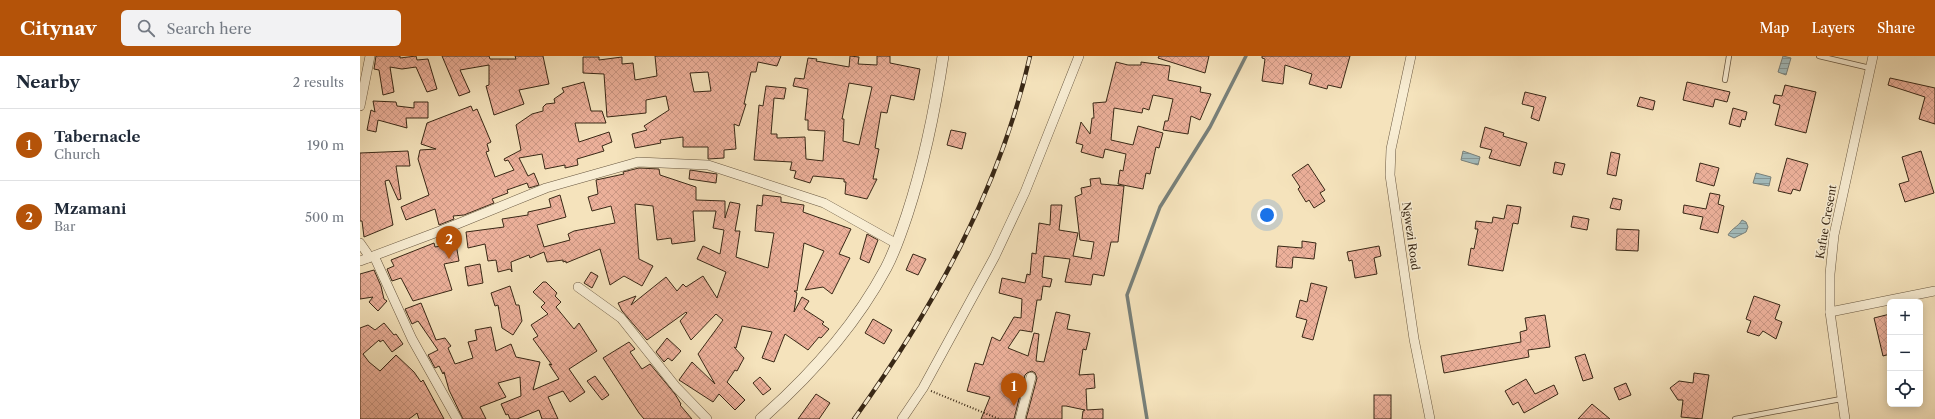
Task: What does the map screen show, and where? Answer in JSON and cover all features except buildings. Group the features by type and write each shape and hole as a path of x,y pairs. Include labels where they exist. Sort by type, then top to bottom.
{"street":[{"path":"360,106 370,56"},
{"path":"762,419 799,386 840,336 870,297 897,244 924,157 935,108 943,56"},
{"path":"902,419 923,388 995,256 1025,192 1079,56"},
{"name":"Ngwezi Road","path":"1411,56 1391,149 1390,175 1414,339 1430,419"},
{"name":"Kafue Cresent","path":"1845,419 1830,312 1830,274 1834,235 1873,56"},
{"path":"367,258 440,232 546,188 638,162 708,165 824,204 897,244"},
{"path":"360,243 367,253 367,258 457,419"},
{"path":"578,287 621,318 676,387 707,419"},
{"path":"1830,312 1935,291"},
{"path":"1020,419 1031,377"}],"lane":[{"path":"1725,80 1729,56"},
{"path":"1819,56 1870,68"},
{"path":"1735,419 1841,399"}],"path":[{"path":"923,388 999,419"}],"water":[{"path":"1783,56 1791,58 1786,75 1778,72"},
{"path":"1463,151 1480,157 1478,165 1461,160"},
{"path":"1756,173 1771,177 1769,186 1753,183"},
{"path":"1742,220 1746,222 1748,227 1746,232 1734,238 1728,235 1739,224"}],"waterway":[{"path":"1147,419 1127,295 1160,207 1210,127 1246,56"}],"railway":[{"path":"854,419 911,335 960,246 982,200 1001,153 1017,105 1030,56"}],"place":[{"name":"Mzamani","path":"449,259"},
{"name":"Tabernacle","path":"1014,406"}]}
